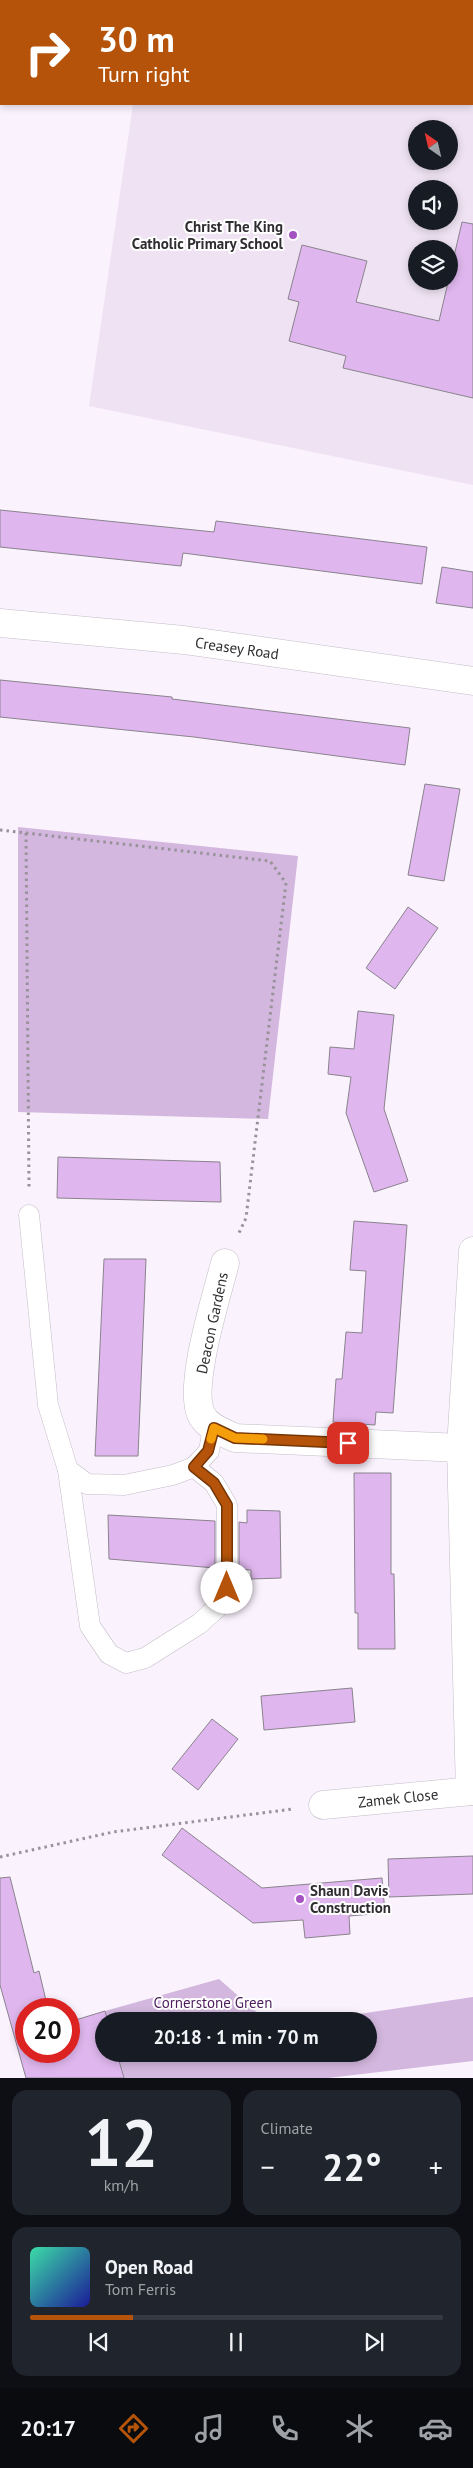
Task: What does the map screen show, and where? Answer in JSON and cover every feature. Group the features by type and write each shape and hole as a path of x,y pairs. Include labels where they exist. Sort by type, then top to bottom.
{"street":[{"name":"Creasey Road","path":"0,623 184,640 473,681"},
{"path":"471,1791 461,1448 473,1251"},
{"name":"Deacon Gardens","path":"214,1428 201,1414 197,1392 201,1360 225,1263"},
{"path":"214,1428 235,1438 461,1448"},
{"name":"Zamek Close","path":"323,1805 471,1791"}],"lane":[{"path":"30,1215 48,1405 68,1470 90,1626 109,1654 126,1663 146,1658 199,1624 218,1607 227,1588 227,1505 214,1483 194,1467"},
{"path":"68,1470 87,1484 124,1485 173,1475 194,1467 208,1451 214,1428"}],"path":[{"path":"0,830 270,861 286,883 246,1218 225,1263"},
{"path":"26,833 30,1215"},
{"path":"0,1857 113,1832 323,1805"}],"shaded area":[{"name":"Christ The King Catholic Primary School","path":"133,105 473,105 473,485 89,406"}],"green space":[{"path":"18,827 298,856 268,1119 18,1112"},
{"name":"Cornerstone Green","path":"219,1979 257,2012 105,2012"},
{"path":"473,1997 473,2061 328,2078 124,2078 119,2062 377,2062 377,2012 372,2012"}],"building":[{"path":"462,222 473,224 473,398 343,368 346,356 289,341 299,302 288,299 302,245 367,261 356,302 439,321 446,290 458,290 458,240"},
{"path":"0,510 214,532 216,521 427,547 422,584 183,553 181,566 0,547"},
{"path":"442,567 473,572 473,608 436,603"},
{"path":"0,680 172,697 172,699 410,728 405,765 194,737 0,717"},
{"path":"425,784 460,789 444,881 408,875"},
{"path":"408,907 438,928 395,989 366,968"},
{"path":"358,1011 394,1015 384,1109 408,1181 374,1192 346,1113 351,1077 328,1074 330,1047 354,1049"},
{"path":"58,1157 220,1162 221,1202 57,1198"},
{"path":"354,1221 407,1225 393,1413 376,1412 375,1425 333,1422 336,1379 342,1379 346,1332 362,1333 366,1271 350,1270"},
{"path":"104,1259 146,1259 138,1456 95,1456"},
{"path":"354,1473 391,1473 391,1574 394,1574 395,1649 358,1649 358,1613 355,1613"},
{"path":"247,1510 280,1511 281,1578 251,1579 251,1570 239,1569 239,1522 247,1523"},
{"path":"108,1515 215,1521 215,1568 109,1559"},
{"path":"352,1688 355,1722 264,1730 261,1696"},
{"path":"212,1719 238,1739 198,1790 172,1769"},
{"path":"182,1828 262,1888 382,1878 385,1913 349,1916 350,1934 305,1938 303,1920 253,1923 162,1855"},
{"path":"473,1856 473,1894 389,1897 388,1859"},
{"path":"10,1877 34,1973 39,1971 45,1998 15,1998 15,2039 0,1985 0,1878"},
{"path":"95,2014 95,2062 119,2062 124,2078 26,2078 22,2063 80,2063 80,2019"}],"slow traffic":[{"path":"211,1439 214,1428 235,1438 263,1439"}],"place":[{"name":"Christ The King Catholic Primary School","path":"293,235"},
{"name":"Shaun Davis Construction","path":"300,1899"}],"route":[{"path":"227,1588 227,1505 214,1483 194,1467 208,1451 214,1428 235,1438 348,1443"}]}
